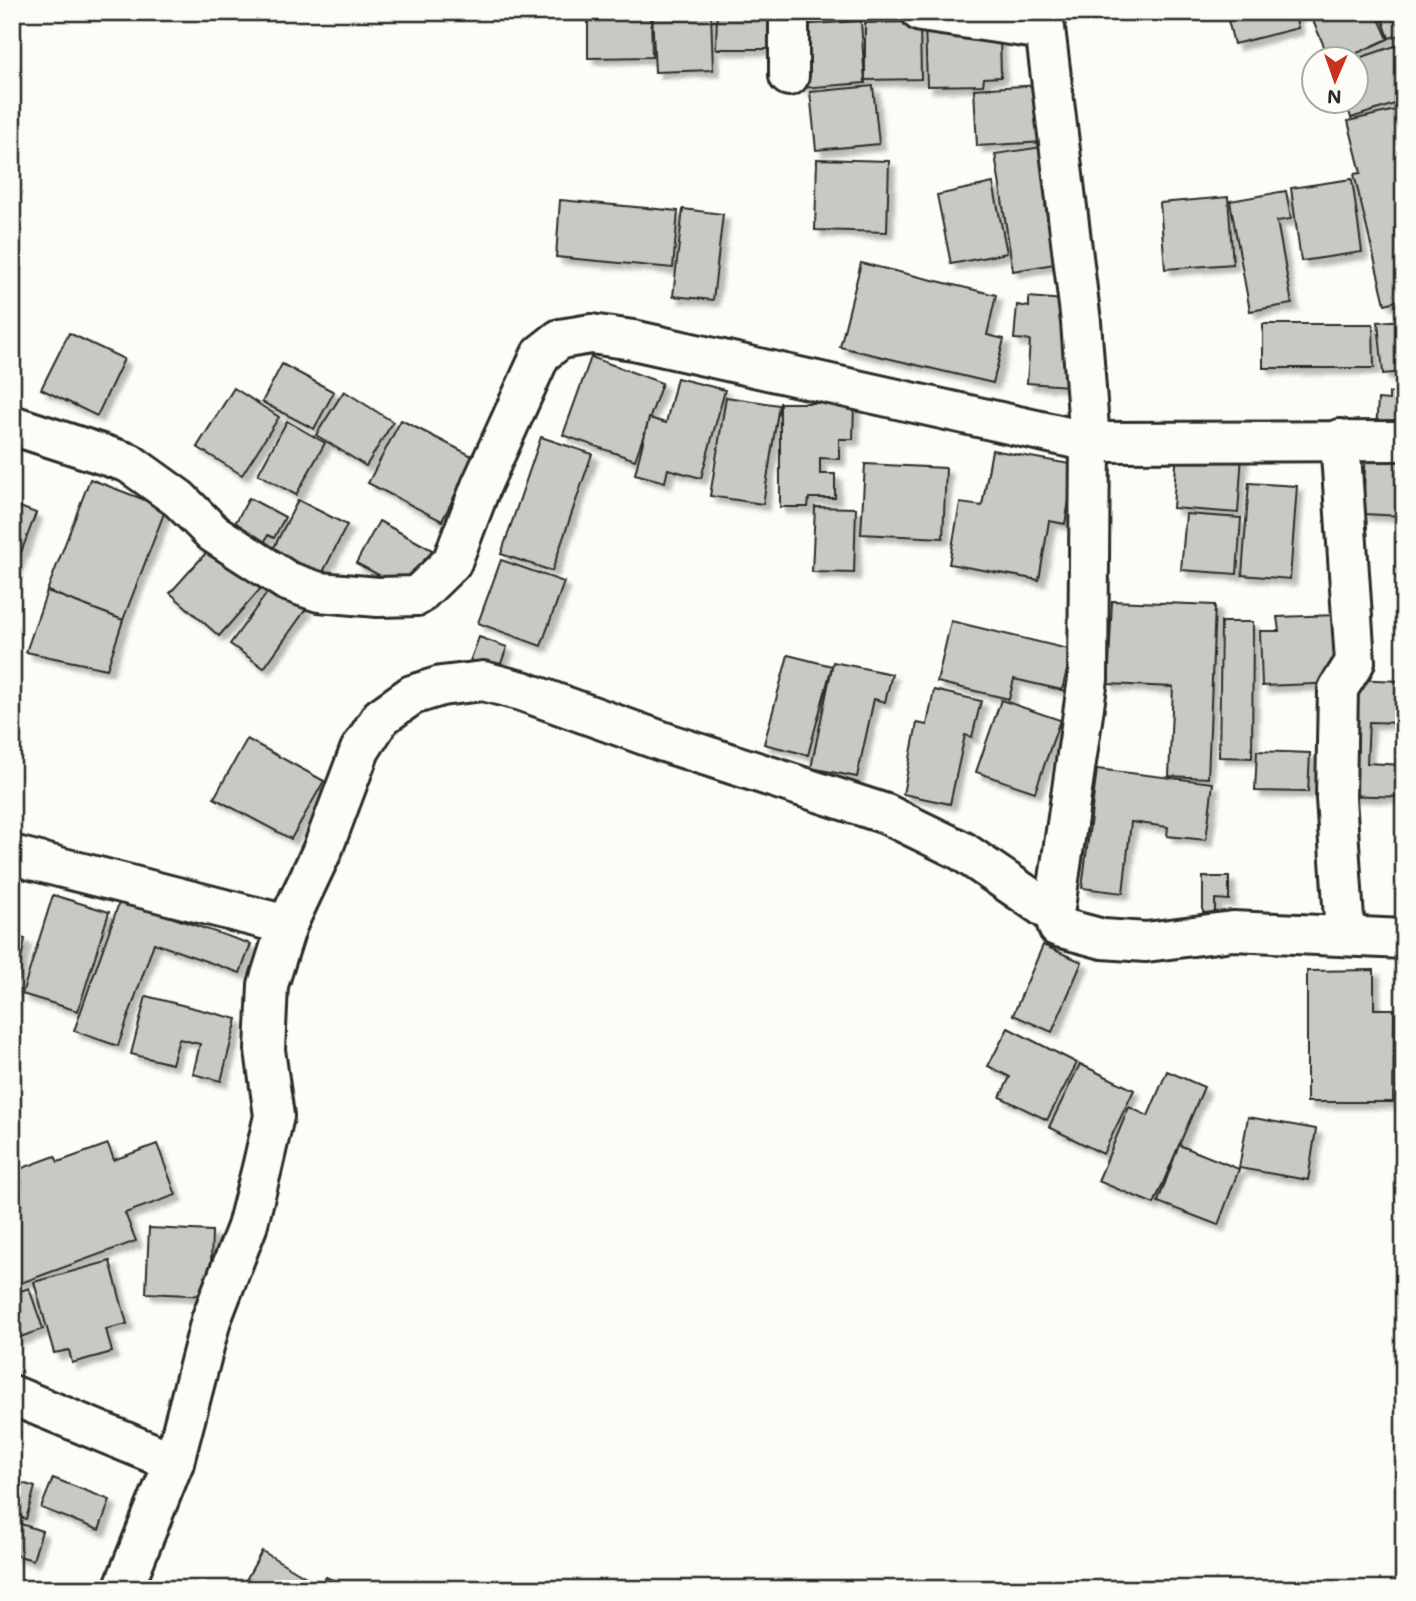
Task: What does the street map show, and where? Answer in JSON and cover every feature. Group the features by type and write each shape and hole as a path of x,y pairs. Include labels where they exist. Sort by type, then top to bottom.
{"street":[{"path":"789,12 789,76"},
{"path":"921,12 1044,21 1081,322 1090,443 1088,680 1054,914 1058,927 1103,939 1146,942 1233,931 1404,939"},
{"path":"12,425 129,463 179,499 213,533 287,581 319,592 378,597 417,596 452,562 481,486 541,354 561,339 591,334 633,340 1090,443 1340,439 1404,441"},
{"path":"1340,439 1355,662 1338,689 1336,798 1345,935"},
{"path":"123,1589 174,1462 211,1320 247,1227 274,1116 265,1050 268,985 287,925 322,851 360,750 381,717 412,695 441,686 483,681 522,691 667,743 886,814 962,851 1054,914"},
{"path":"12,855 287,925"},
{"path":"12,1395 174,1462"}],"building":[{"path":"588,12 651,12 652,57 588,58"},
{"path":"652,12 711,12 713,70 655,72"},
{"path":"717,12 781,12 781,49 716,49"},
{"path":"1226,12 1294,12 1298,28 1234,44"},
{"path":"1376,12 1388,39 1370,47 1324,46 1310,14"},
{"path":"1380,12 1404,12 1404,34 1389,38"},
{"path":"861,21 865,83 801,88 797,25"},
{"path":"920,22 921,79 865,80 865,23"},
{"path":"925,22 1000,37 1001,77 984,78 983,85 927,86"},
{"path":"1404,43 1404,101 1370,112 1370,54"},
{"path":"1040,85 1044,142 977,146 974,89"},
{"path":"873,86 879,144 816,150 810,92"},
{"path":"1400,109 1404,126 1404,299 1385,304 1354,174 1361,173 1348,121"},
{"path":"1042,147 1059,202 1045,204 1049,228 1061,227 1066,262 1013,271 995,154"},
{"path":"817,159 889,161 887,232 815,230"},
{"path":"1352,179 1362,252 1301,261 1291,188"},
{"path":"993,183 1007,253 951,264 937,195"},
{"path":"1286,191 1291,219 1277,221 1292,304 1250,311 1230,201"},
{"path":"1228,197 1233,264 1165,269 1160,203"},
{"path":"560,200 678,211 673,268 556,257"},
{"path":"683,209 723,214 713,300 673,296"},
{"path":"861,263 996,295 987,335 1004,339 993,383 840,347"},
{"path":"1029,297 1075,301 1069,386 1027,383 1030,340 1014,339 1017,305 1029,307"},
{"path":"1404,320 1404,372 1383,374 1378,322"},
{"path":"1263,324 1373,324 1374,368 1263,368"},
{"path":"69,333 124,359 97,416 41,389"},
{"path":"591,357 662,383 635,460 563,435"},
{"path":"282,364 334,392 314,429 262,402"},
{"path":"677,378 725,390 701,478 668,469 665,482 635,474 649,418 666,423"},
{"path":"234,388 279,417 242,475 197,447"},
{"path":"344,391 393,422 366,466 316,435"},
{"path":"1389,393 1404,393 1404,433 1376,432 1378,399 1389,400"},
{"path":"726,397 779,405 763,504 710,496"},
{"path":"780,403 854,403 853,439 839,439 839,459 820,458 820,474 835,474 835,498 809,498 808,507 780,507"},
{"path":"401,420 474,457 442,521 368,483"},
{"path":"287,421 325,443 296,495 258,474"},
{"path":"541,437 592,454 552,571 501,554"},
{"path":"1366,447 1404,448 1404,516 1363,514"},
{"path":"1177,449 1242,454 1238,513 1173,508"},
{"path":"992,450 1075,465 1065,524 1049,521 1039,580 949,564 960,503 982,506"},
{"path":"865,464 946,468 943,538 861,534"},
{"path":"90,479 166,508 123,620 47,591"},
{"path":"1249,483 1297,486 1290,579 1242,575"},
{"path":"249,498 285,517 274,538 268,535 263,545 232,529"},
{"path":"298,500 347,525 320,578 271,553"},
{"path":"12,504 36,513 12,576"},
{"path":"815,507 856,508 854,573 812,572"},
{"path":"1186,514 1241,518 1237,574 1181,570"},
{"path":"379,521 432,550 409,591 356,563"},
{"path":"214,544 263,586 219,636 170,593"},
{"path":"501,560 564,582 541,646 478,623"},
{"path":"273,585 306,609 264,668 230,644"},
{"path":"47,591 123,620 107,669 26,652"},
{"path":"1112,601 1215,605 1208,778 1169,776 1173,687 1108,684"},
{"path":"1338,615 1340,683 1262,686 1260,631 1279,631 1277,617"},
{"path":"951,621 1072,650 1062,690 1014,679 1009,699 937,682"},
{"path":"1221,622 1253,622 1252,758 1219,757"},
{"path":"479,637 507,647 497,674 469,664"},
{"path":"788,655 832,666 808,755 764,744"},
{"path":"833,662 892,674 885,702 874,699 857,777 811,768"},
{"path":"1347,679 1404,681 1404,723 1369,722 1367,763 1404,765 1404,797 1343,795"},
{"path":"934,690 981,701 972,737 965,735 950,804 903,794 917,723 927,725"},
{"path":"1001,700 1060,720 1035,792 976,772"},
{"path":"247,739 324,781 291,839 214,798"},
{"path":"1257,751 1310,753 1308,792 1255,791"},
{"path":"1097,769 1213,783 1206,840 1167,836 1168,827 1131,822 1123,893 1082,888"},
{"path":"1203,877 1229,877 1229,900 1215,899 1215,912 1203,913"},
{"path":"53,895 109,912 78,1011 22,994"},
{"path":"120,900 251,944 240,973 154,943 118,1046 74,1031"},
{"path":"12,936 25,939 12,1006"},
{"path":"1043,945 1082,962 1052,1032 1013,1015"},
{"path":"1374,970 1374,1009 1394,1009 1393,1102 1307,1102 1307,971"},
{"path":"146,996 237,1019 221,1081 193,1074 200,1044 179,1039 172,1064 131,1054"},
{"path":"1008,1028 1077,1063 1047,1120 1000,1097 1010,1077 988,1066"},
{"path":"1080,1064 1134,1090 1103,1154 1049,1127"},
{"path":"1167,1071 1204,1087 1154,1204 1098,1181 1129,1107 1148,1116"},
{"path":"1248,1117 1316,1129 1308,1180 1239,1168"},
{"path":"108,1144 114,1160 157,1144 176,1195 125,1213 136,1241 18,1284 12,1270 12,1186 22,1183 17,1170 55,1156 58,1162"},
{"path":"1179,1145 1239,1169 1218,1225 1158,1202"},
{"path":"149,1228 212,1231 210,1296 146,1293"},
{"path":"110,1261 127,1324 106,1329 112,1352 72,1363 69,1350 54,1353 34,1282"},
{"path":"29,1288 43,1329 12,1340 12,1294"},
{"path":"53,1478 110,1500 99,1530 41,1508"},
{"path":"12,1480 35,1487 26,1519 12,1515"},
{"path":"12,1521 42,1531 33,1560 12,1554"},
{"path":"262,1551 311,1580 306,1589 241,1589"},
{"path":"326,1577 352,1589 320,1589"}]}
